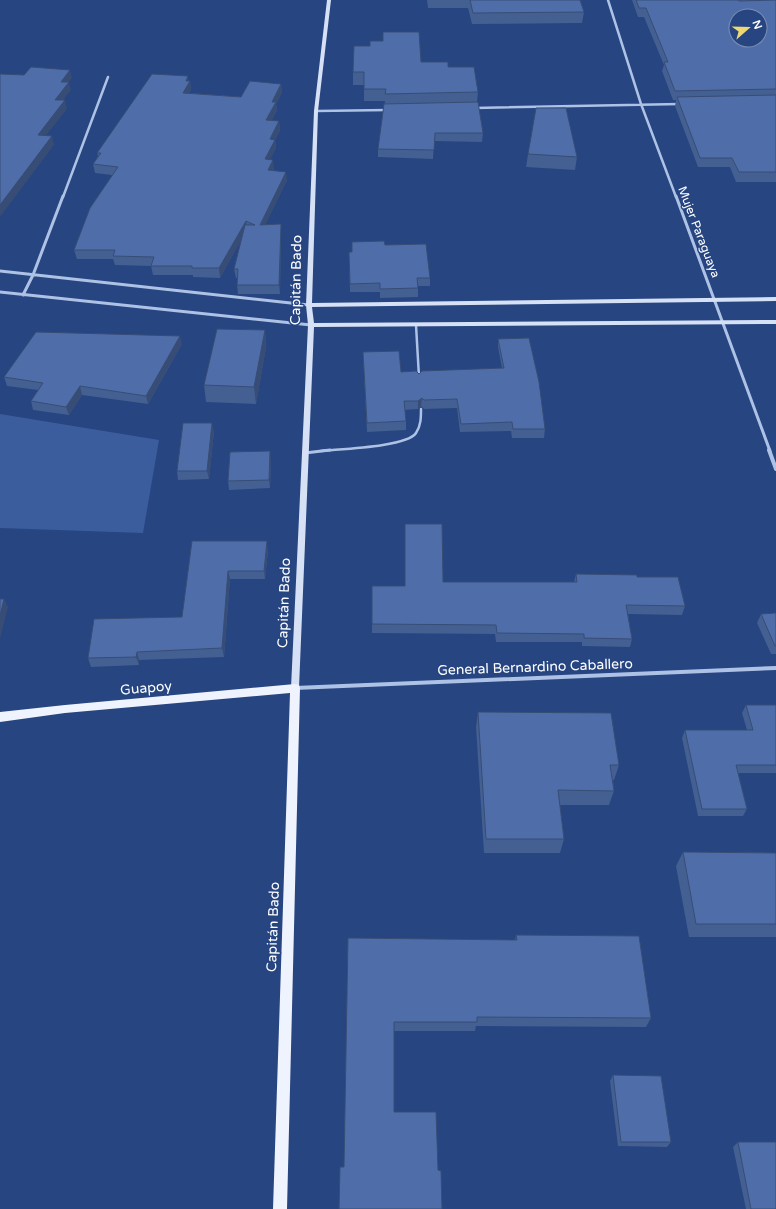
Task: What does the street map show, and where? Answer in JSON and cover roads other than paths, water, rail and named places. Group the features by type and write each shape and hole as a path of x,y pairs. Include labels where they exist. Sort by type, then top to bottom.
{"main road":[{"name":"Capitán Bado","path":"280,1209 295,688 311,325 309,305 316,111 329,0"},
{"path":"309,305 776,299"},
{"path":"311,325 776,322"},
{"name":"Guapoy","path":"0,717 65,709 295,688"}],"street":[{"name":"Mujer Paraguaya","path":"608,0 641,104 715,300 776,469"},
{"path":"23,294 33,275 108,77"},
{"path":"466,108 680,104"},
{"path":"316,111 395,110"},
{"path":"0,271 309,305"},
{"path":"0,292 311,325"},
{"name":"General Bernardino Caballero","path":"295,688 776,668"}],"lane":[{"path":"416,325 419,380"},
{"path":"305,453 399,443 416,434 421,422 421,409"}]}
